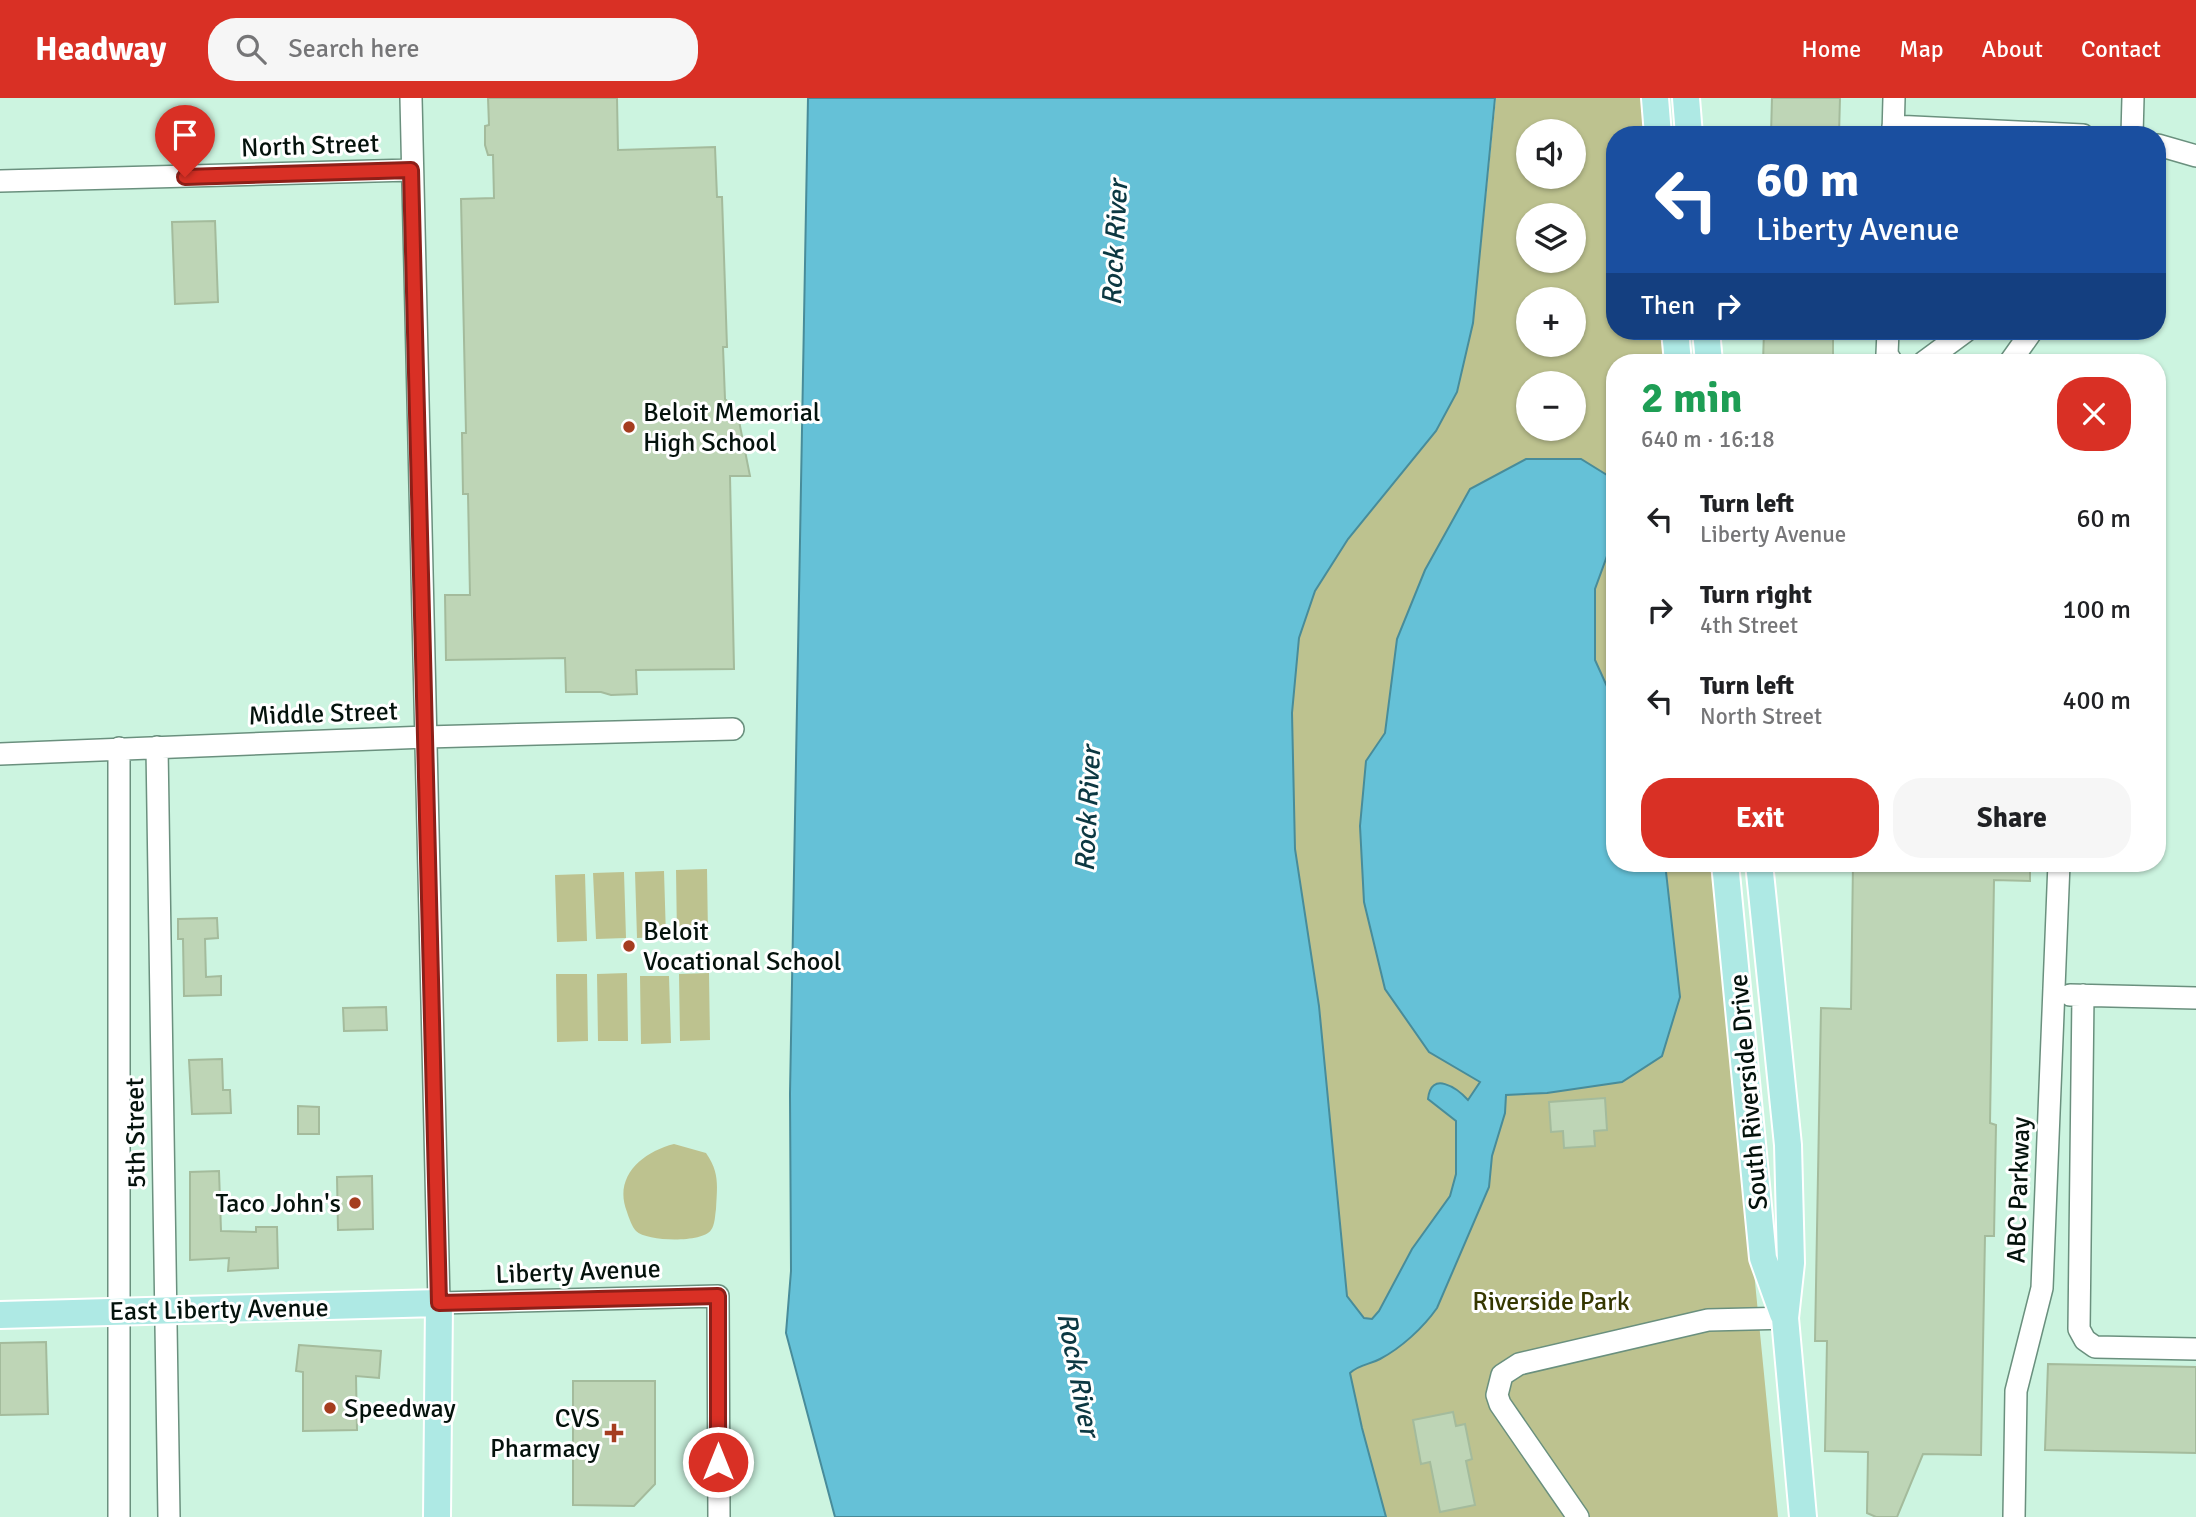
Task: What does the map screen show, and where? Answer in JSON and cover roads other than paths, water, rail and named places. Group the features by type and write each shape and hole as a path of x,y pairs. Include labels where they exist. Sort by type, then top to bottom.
{"main road":[{"path":"1655,98 1657,126"},
{"path":"1686,98 1688,126"},
{"name":"South Riverside Drive","path":"1726,872 1763,1258 1785,1318"},
{"name":"South Riverside Drive","path":"1760,872 1788,1145 1791,1263 1785,1318 1803,1517"},
{"path":"437,1517 439,1303"},
{"name":"East Liberty Avenue","path":"0,1315 439,1303"}],"street":[{"path":"411,98 439,1303"},
{"path":"1893,126 1894,98"},
{"path":"2132,126 2133,98"},
{"path":"2166,147 2196,156"},
{"name":"North Street","path":"0,181 411,170"},
{"path":"1935,354 1954,340"},
{"name":"Middle Street","path":"0,754 426,737 733,729"},
{"name":"5th Street","path":"157,747 169,1517"},
{"name":"5th Street","path":"119,748 119,1517"},
{"name":"ABC Parkway","path":"2014,1517 2017,1391 2042,1288 2059,872"},
{"path":"2054,994 2196,998"},
{"path":"2084,995 2079,1329 2085,1340 2095,1347 2196,1349"},
{"name":"Liberty Avenue","path":"439,1303 718,1296 719,1517"},
{"path":"1578,1517 1500,1404 1497,1395 1502,1375 1518,1364 1708,1320 1785,1318"}],"water":[{"name":"Rock River","path":"808,98 1495,98 1473,323 1457,392 1436,431 1348,539 1315,591 1299,638 1292,713 1295,849 1319,1006 1347,1296 1364,1318 1372,1319 1379,1311 1412,1249 1450,1196 1456,1174 1456,1121 1428,1099 1430,1090 1439,1083 1445,1084 1468,1100 1480,1082 1429,1052 1385,989 1364,902 1360,826 1366,761 1385,733 1397,639 1425,570 1470,489 1526,459 1581,459 1606,474 1606,559 1595,589 1595,660 1606,684 1606,872 1666,872 1680,997 1662,1056 1622,1082 1547,1093 1506,1095 1505,1113 1492,1156 1489,1187 1437,1308 1418,1330 1396,1349 1350,1373 1386,1517 835,1517 786,1333 791,1271 790,1094"}],"place":[{"name":"Beloit Memorial High School","path":"629,427"},
{"name":"Beloit Vocational School","path":"629,946"},
{"name":"Taco John's","path":"355,1203"},
{"name":"Speedway","path":"330,1408"},
{"name":"CVS Pharmacy","path":"614,1433"}],"park label":[{"name":"Riverside Park","path":"1551,1301"}]}
